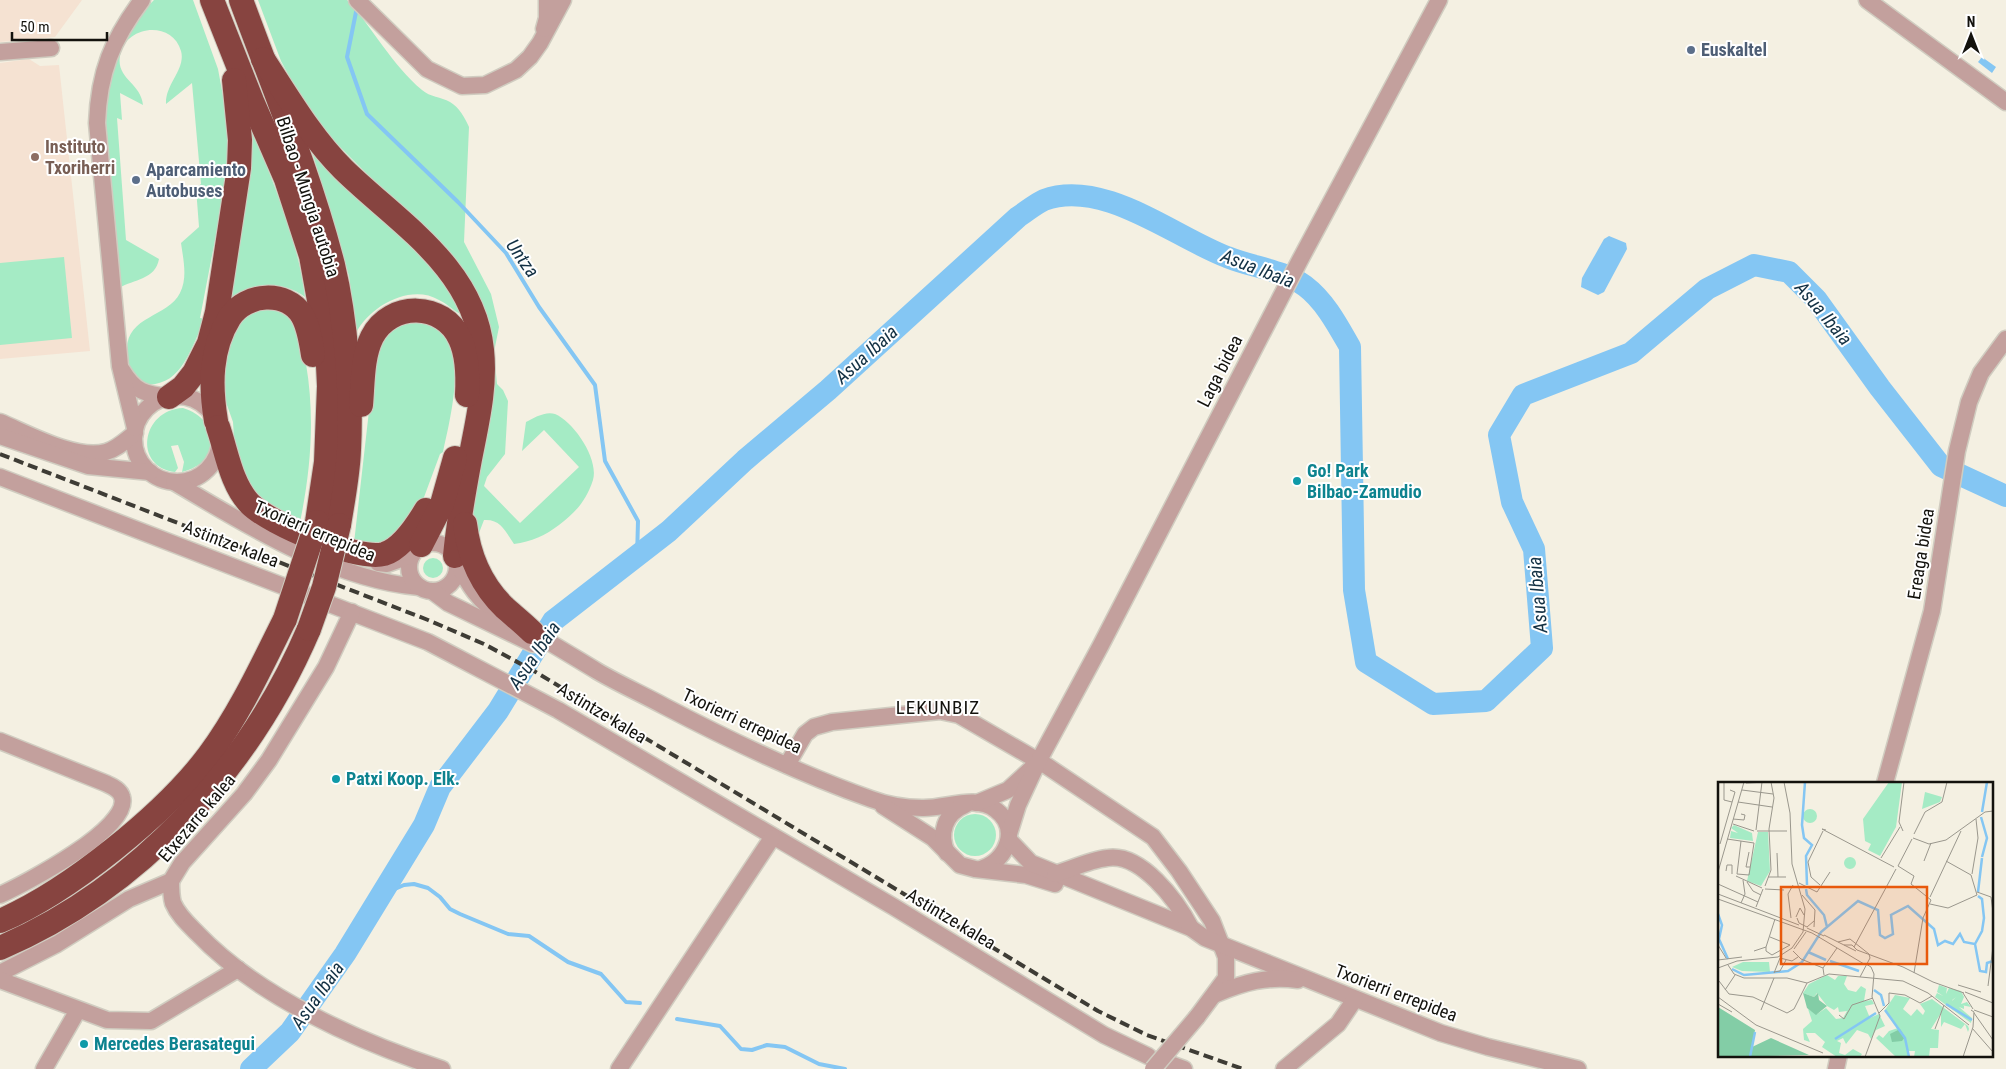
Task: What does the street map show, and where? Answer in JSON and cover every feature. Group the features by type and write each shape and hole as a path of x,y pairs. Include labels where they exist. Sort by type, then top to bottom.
{"highway":[{"name":"Bilbao - Mungia autobia","path":"0,948 25,938 105,887 162,842 194,809 235,759 293,667 324,588 321,523 329,396 326,345 311,256 286,179 231,50 212,0"},
{"name":"Bilbao - Mungia autobia","path":"241,0 306,176 333,266 346,355 349,450 321,523"},
{"path":"169,397 183,387 194,373 210,343 217,312 239,159 238,108 231,50"},
{"path":"263,59 315,137 342,168 424,241 458,283 469,304 482,348 483,377 481,404 462,500 456,559"},
{"path":"0,921 51,894 91,866 166,804 209,755 233,718 285,619 306,561 321,523 316,461 316,384 312,345 306,324 293,305 283,300 262,298 244,304 231,316 222,336 211,376 218,432 231,474 250,504 264,516 293,530 355,554 385,554 410,534 425,512 439,485 453,466"},
{"path":"349,450 360,416 364,370 373,336 387,318 400,312 415,310 429,312 442,318 460,338 465,353 468,383 466,401 453,466 442,504 416,550"},
{"path":"462,500 467,542 477,570 490,592 531,635"}],"street":[{"path":"120,366 129,381 141,392 193,399 207,408 218,432 212,464 199,476 174,482 161,479 150,472 137,454 135,430 120,366 99,156 98,100 108,56 118,35 142,0"},
{"path":"357,0 426,69 462,86 485,84 516,70 530,58 563,0"},
{"path":"540,43 547,18 547,0"},
{"name":"Laga bidea","path":"1038,762 1102,645 1283,292 1439,0"},
{"path":"1867,0 2006,102"},
{"path":"0,52 51,48"},
{"name":"Ereaga bidea","path":"1885,782 1932,611 1957,451 1975,385 1990,358 2006,339"},
{"path":"0,422 62,447 88,454 107,452 135,430 144,412 152,405 169,397"},
{"name":"Txorierri errepidea","path":"218,432 226,483 252,514 281,530 366,562 387,564 416,550"},
{"path":"0,436 88,466 150,472"},
{"name":"Astintze kalea","path":"0,478 428,642 523,692 894,907 1151,1063"},
{"name":"Txorierri errepidea","path":"174,482 262,534 345,569 379,580 426,589 448,603 531,635"},
{"path":"434,542 440,543 456,559 456,575 449,585 426,589 410,576 409,562 416,550 434,542"},
{"name":"Txorierri errepidea","path":"456,559 470,588 479,598 496,612 531,635 556,650 740,744 872,800 933,838 953,860 967,868 983,868 1037,878 1182,934 1205,938 1222,944 1355,1000 1449,1035 1578,1069"},
{"name":"Etxezarre kalea","path":"0,973 57,944 129,899 171,881 182,862 244,794 269,760 326,667 352,612"},
{"path":"787,765 805,734 814,727 832,722 940,711 959,715 1038,762 1152,837 1179,870 1202,906 1222,944 1228,963 1226,978 1213,995 1196,1017 1151,1063"},
{"path":"0,742 116,788 122,796 122,806 119,815 105,831 30,880 0,895"},
{"path":"948,854 943,839 945,823 955,810 1008,790 1038,762"},
{"path":"983,868 999,860 1004,853 1018,805 1038,762"},
{"name":"Txorierri errepidea","path":"872,800 904,807 925,808 973,803 987,805 1002,816 1009,837 1031,863 1191,928 1205,938"},
{"path":"620,1069 772,838"},
{"path":"1055,874 1106,858 1124,858 1140,866 1177,904 1191,928"},
{"path":"171,881 173,903 180,915 208,945 238,969 316,1017 401,1056 442,1069"},
{"path":"0,980 107,1020 151,1021 238,969"},
{"path":"1213,995 1250,980 1282,978 1313,982"},
{"path":"1284,1069 1338,1024 1355,1000"},
{"path":"44,1069 78,1010"},
{"path":"1836,1069 1839,1056"}],"shaded area":[{"path":"0,0 82,0 55,37 0,42"},
{"name":"Instituto Txoriherri","path":"29,59 40,66 59,65 90,351 0,359 0,63"}],"green space":[{"path":"154,0 193,0 218,69 229,128 230,162 200,318 206,319 183,365 175,374 166,380 154,384 140,384 128,365 127,349 129,338 141,323 167,307 180,293 184,281 184,261 181,243 199,227 196,188 201,184 192,83 166,104 169,90 181,64 181,51 176,41 168,34 149,30 139,33 130,38 120,56 122,70 138,91 143,105 120,93 122,120 117,118 126,240 159,259 157,266 149,275 119,288 104,134 105,104 115,55 139,15"},
{"path":"258,0 347,0 411,80 432,96 447,100 453,104 466,120 469,127 464,242 491,294 499,327 494,352 497,384 503,390 508,401 505,454 487,477 484,486 520,523 579,467 544,430 522,451 526,422 551,413 562,418 577,433 589,452 594,471 593,480 584,500 565,520 544,535 526,542 514,544 499,524 490,520 484,520 469,559 464,549 486,333 410,213 328,135 304,104 281,61"},
{"path":"252,127 276,189 297,253 305,297 285,287 275,286 257,290 229,305 247,129"},
{"path":"310,145 374,202 415,245 433,267 462,315 428,295 403,296 392,300 370,314 356,333 349,276"},
{"path":"64,257 72,338 0,345 0,263"},
{"path":"267,307 294,315 305,358 309,384 311,423 309,463 300,522 259,502 235,455 233,422 222,391 229,340 238,321 251,311"},
{"path":"413,321 430,324 445,334 451,345 454,358 454,391 443,452 440,454 420,508 387,544 354,543 375,358 387,332"},
{"path":"183,408 196,414 205,422 210,431 212,441 210,451 205,459 195,467 182,472 184,462 178,445 171,446 178,468 175,472 162,468 153,460 148,450 148,439 151,428 158,418 169,411"},
{"path":"429,558 437,558 443,564 443,572 437,578 429,578 423,572 423,564"},
{"path":"979,814 987,817 993,823 996,835 993,847 987,853 971,856 963,853 957,847 954,831 957,823 963,817"}],"water":[{"path":"1982,57 1996,67 1992,73 1978,62"},
{"path":"1609,236 1626,243 1627,249 1604,292 1598,295 1581,287 1582,278 1604,239"}],"waterway":[{"name":"Untza","path":"357,7 347,57 367,114 458,202 506,253 539,307 595,385 605,461 638,521 637,558"},
{"name":"Asua Ibaia","path":"251,1069 290,1032 345,954 424,825 440,787 498,711 553,621 669,531 745,460 828,390 1018,217 1044,200 1067,195 1090,197 1114,203 1227,257 1277,272 1296,280 1312,292 1325,306 1350,347 1354,590 1366,662 1433,704 1486,701 1542,648 1534,549 1512,502 1499,435 1523,395 1631,353 1707,289 1754,265 1789,272 1816,299 1880,388 1941,466 2006,496"},
{"path":"381,895 404,885 414,884 428,888 440,897 450,909 508,934 529,936 568,962 601,974 626,1002 640,1003"},
{"path":"677,1019 720,1026 741,1049 752,1050 767,1045 785,1047 819,1064 845,1069"}],"railway":[{"path":"0,454 428,620 484,644 534,671 1098,1011 1147,1035 1243,1069"}],"place":[{"name":"Euskaltel","path":"1691,50"},
{"name":"Instituto Txoriherri","path":"35,157"},
{"name":"Aparcamiento Autobuses","path":"136,180"},
{"name":"Go! Park Bilbao-Zamudio","path":"1297,481"},
{"name":"Patxi Koop. Elk.","path":"336,779"},
{"name":"Mercedes Berasategui","path":"84,1044"}],"district":[{"name":"LEKUNBIZ","path":"938,707"}]}
